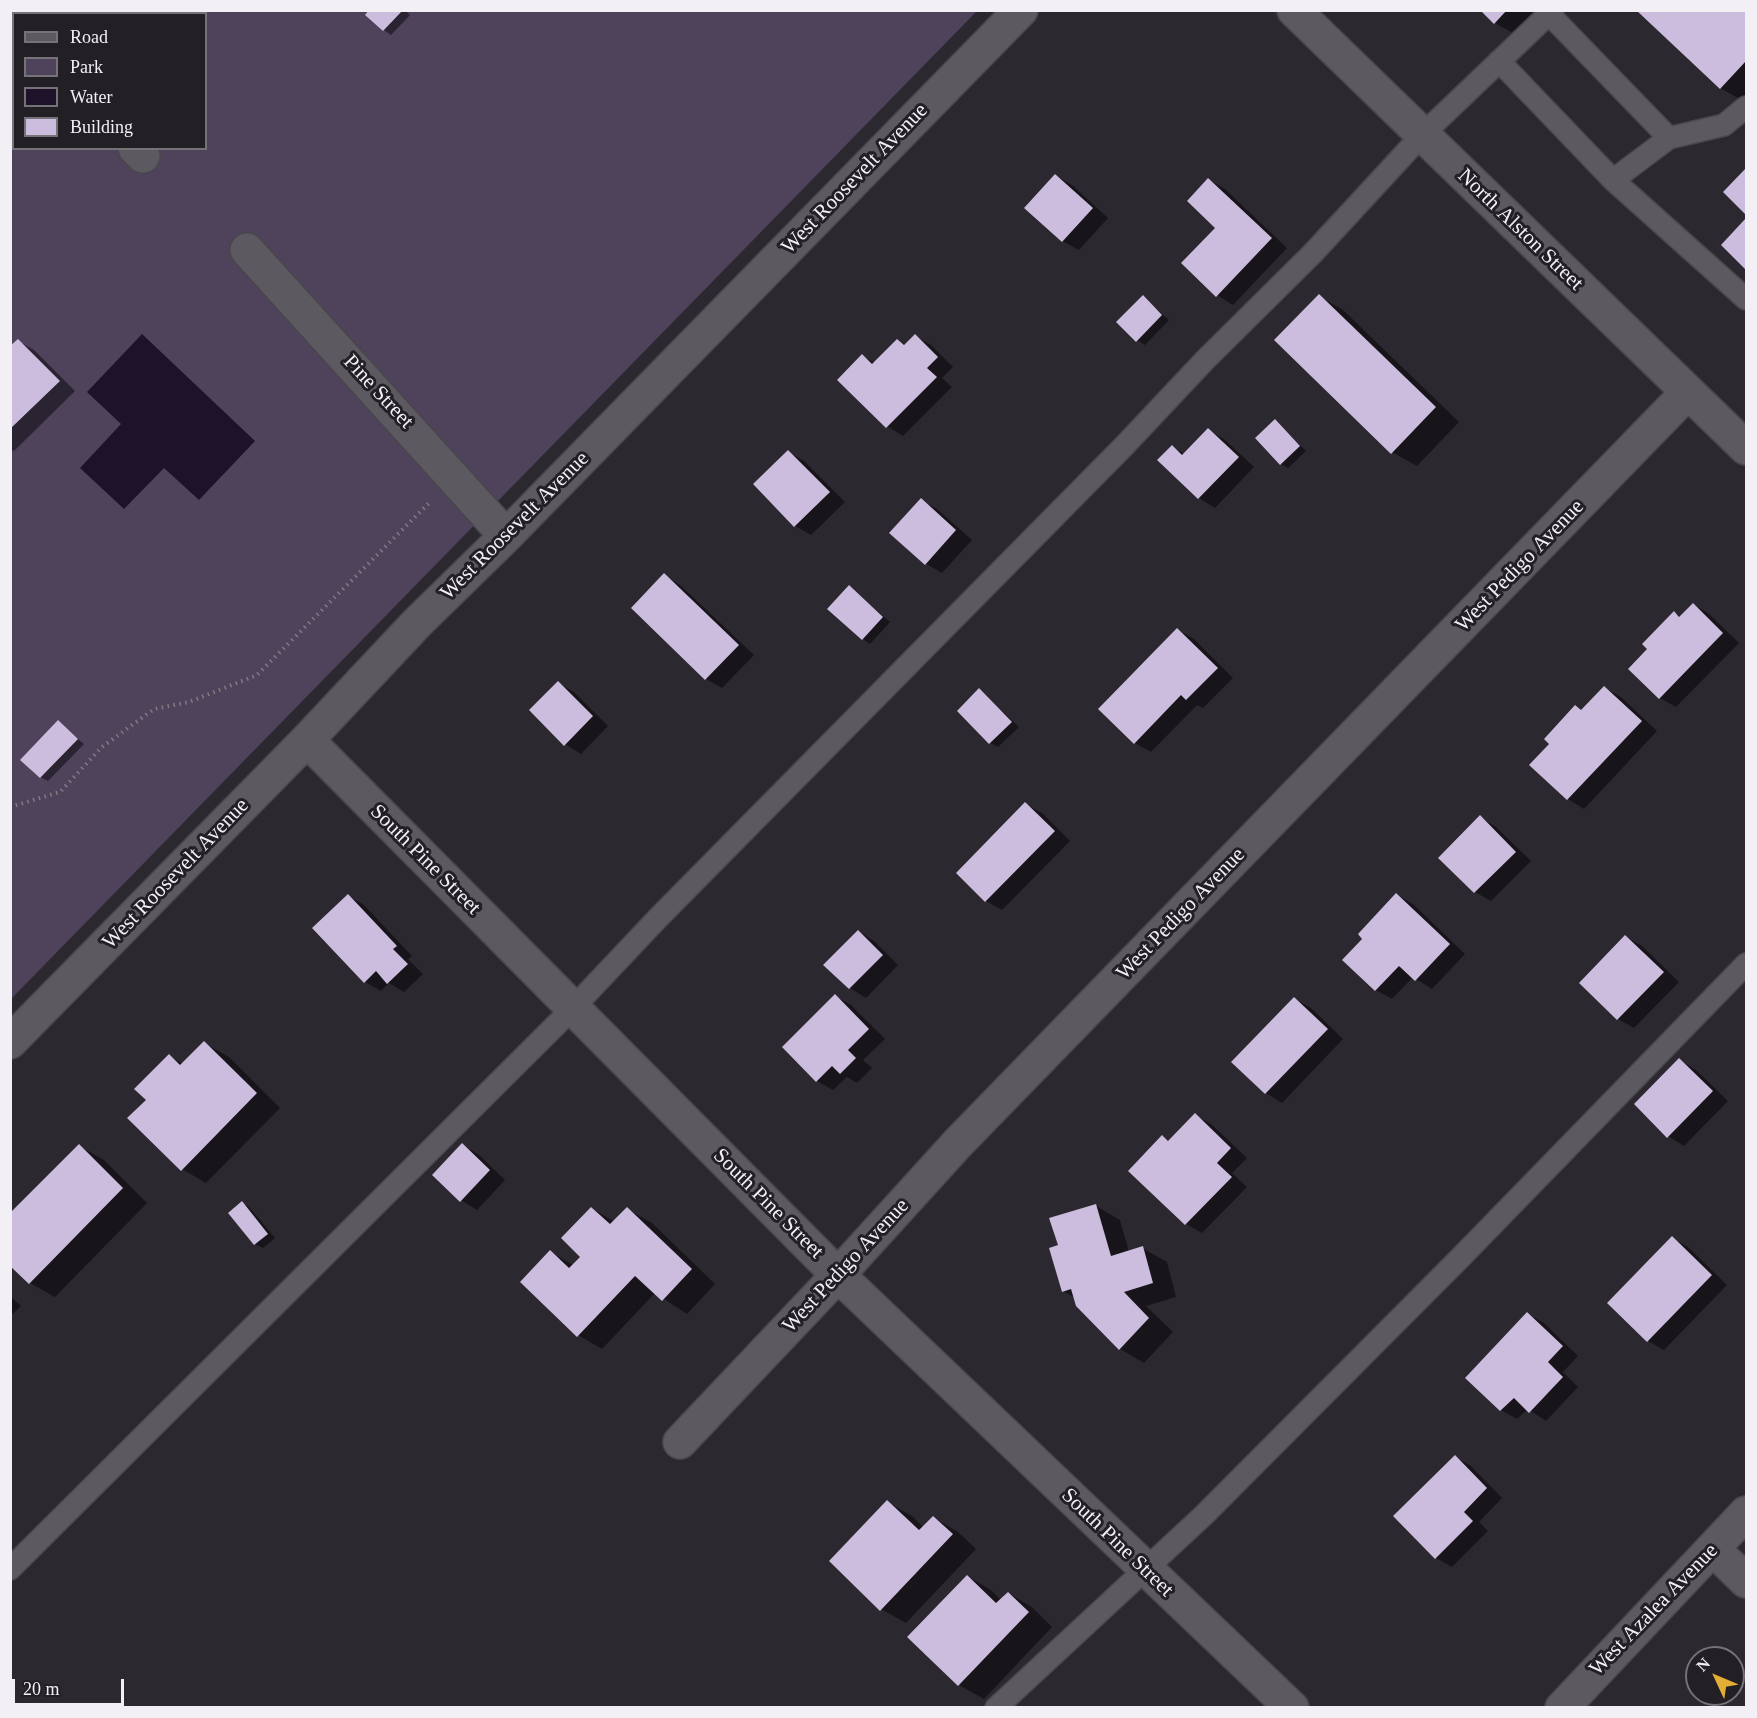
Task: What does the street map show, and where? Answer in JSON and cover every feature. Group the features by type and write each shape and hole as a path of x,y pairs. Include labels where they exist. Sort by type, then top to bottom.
{"street":[{"name":"West Roosevelt Avenue","path":"10,1042 307,740 417,623 506,536 1021,10"},
{"name":"North Alston Street","path":"1294,10 1746,448"},
{"name":"Pine Street","path":"247,250 506,536"},
{"name":"West Pedigo Avenue","path":"680,1442 838,1275 958,1143 1688,392"},
{"name":"South Pine Street","path":"307,740 838,1275 1146,1571 1292,1707"},
{"name":"West Azalea Avenue","path":"1562,1707 1746,1513"},
{"path":"1713,1548 1746,1581"}],"lane":[{"path":"10,1569 573,1008 658,918 1126,444 1205,360 1313,253 1422,135 1551,12 1670,138"},
{"path":"1500,61 1613,180 1746,298"},
{"path":"1613,180 1670,138 1724,125 1746,107"},
{"path":"996,1707 1146,1571 1463,1255 1746,964"}],"path":[{"path":"10,807 60,792 102,747 154,709 189,702 257,675 454,477"}],"green space":[{"path":"29,10 977,11 11,999 11,29 12,28 12,150 207,150 207,12 27,12"}],"water":[{"path":"142,334 255,441 199,500 164,468 124,509 80,468 121,424 87,392"}],"building":[{"path":"369,10 403,10 383,31 365,15"},
{"path":"1480,10 1507,10 1494,24"},
{"path":"1636,10 1746,10 1746,61 1720,89"},
{"path":"1746,168 1746,215 1723,192"},
{"path":"1055,174 1093,208 1062,242 1024,208"},
{"path":"1208,178 1272,238 1216,297 1181,263 1215,228 1187,201"},
{"path":"1746,218 1746,270 1721,245"},
{"path":"1319,294 1436,407 1391,454 1274,340"},
{"path":"1143,295 1162,315 1136,342 1116,322"},
{"path":"915,334 938,357 927,368 937,377 886,428 837,380 862,354 872,364 897,339 904,345"},
{"path":"18,339 60,381 10,429 10,346"},
{"path":"1275,419 1300,446 1280,465 1255,438"},
{"path":"1208,428 1239,457 1198,499 1157,460 1172,445 1182,455"},
{"path":"788,450 830,492 794,527 753,484"},
{"path":"921,498 956,530 925,565 889,533"},
{"path":"664,573 739,645 705,680 631,608"},
{"path":"849,585 883,617 862,640 827,609"},
{"path":"1693,603 1723,633 1659,699 1628,669 1647,649 1642,644 1674,611 1679,617"},
{"path":"1177,628 1218,668 1186,700 1181,695 1134,744 1098,709"},
{"path":"558,681 593,716 564,746 529,710"},
{"path":"1604,686 1642,721 1567,800 1529,765 1549,744 1544,739 1575,705 1581,710"},
{"path":"979,688 1012,722 989,744 957,711"},
{"path":"58,720 78,739 40,778 20,760"},
{"path":"1025,802 1055,831 985,902 956,873"},
{"path":"1480,815 1516,852 1474,893 1438,858"},
{"path":"1396,893 1450,944 1415,981 1399,966 1375,991 1342,960 1362,939 1358,934"},
{"path":"348,894 397,946 393,949 408,964 387,984 376,971 364,983 312,928"},
{"path":"858,930 883,955 849,989 823,965"},
{"path":"1625,935 1664,972 1617,1020 1579,983"},
{"path":"835,994 869,1029 848,1050 856,1058 840,1074 832,1066 816,1082 782,1047"},
{"path":"1294,997 1328,1029 1265,1094 1231,1062"},
{"path":"204,1041 257,1093 181,1171 127,1118 146,1100 134,1089 169,1054 180,1065"},
{"path":"1679,1058 1713,1091 1667,1138 1634,1104"},
{"path":"1195,1113 1231,1148 1217,1163 1232,1177 1185,1225 1128,1171 1162,1135 1168,1141"},
{"path":"462,1143 490,1170 460,1202 432,1175"},
{"path":"79,1144 123,1188 29,1284 10,1266 10,1213"},
{"path":"242,1201 268,1234 254,1245 228,1213"},
{"path":"1096,1204 1111,1256 1143,1246 1153,1283 1124,1292 1149,1318 1119,1350 1076,1306 1071,1289 1062,1292 1049,1248 1058,1245 1049,1218"},
{"path":"591,1207 610,1224 627,1207 692,1269 662,1301 635,1276 577,1337 520,1282 550,1250 569,1268 580,1257 561,1238"},
{"path":"1672,1236 1712,1275 1647,1342 1607,1303"},
{"path":"1527,1312 1563,1346 1548,1362 1563,1377 1529,1413 1514,1398 1500,1411 1465,1378"},
{"path":"1455,1455 1487,1488 1464,1512 1473,1521 1435,1559 1393,1516"},
{"path":"887,1500 919,1530 933,1516 953,1534 880,1611 829,1561"},
{"path":"967,1575 996,1603 1008,1592 1029,1612 958,1686 907,1637"}]}
